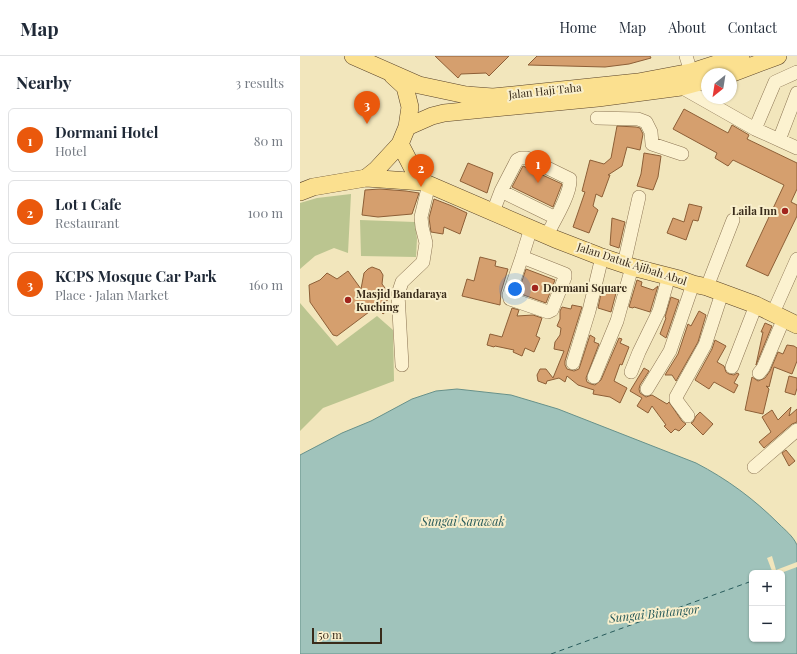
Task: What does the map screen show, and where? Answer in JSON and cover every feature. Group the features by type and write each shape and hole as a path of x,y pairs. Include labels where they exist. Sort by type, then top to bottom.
{"main road":[{"name":"Jalan Haji Taha","path":"353,56 419,85 466,95 493,97 638,82 701,78"},
{"name":"Jalan Haji Taha","path":"719,68 741,56"},
{"path":"737,71 778,56"},
{"path":"366,178 376,170 400,144 407,127 410,107 405,87 389,73"},
{"name":"Jalan Haji Taha","path":"407,127 432,116 444,113 598,98 681,87 701,78"},
{"path":"400,144 413,169 426,183"},
{"name":"Jalan Datuk Ajibah Abol","path":"300,192 313,187 366,178 426,183 602,257 628,266 669,276 707,288 756,305 785,319"}],"street":[{"path":"686,56 701,78"},
{"path":"755,129 775,82 797,72"},
{"path":"681,87 701,97"},
{"path":"779,140 797,93"},
{"path":"713,104 755,129 797,148"},
{"path":"596,118 638,119 646,122 651,132 652,144 682,154"},
{"path":"493,212 501,191 517,160 521,158 532,160 570,179 570,186 547,235"},
{"path":"402,365 398,294 402,282 423,262 426,243 421,217 426,183"},
{"path":"501,191 556,218"},
{"path":"594,377 617,321 628,266 639,197"},
{"path":"647,389 707,288 733,220"},
{"path":"522,256 565,274 552,310 548,312 510,299 509,295 531,228"},
{"path":"573,363 589,311 602,257"},
{"path":"759,373 763,368 785,319 797,259"},
{"path":"631,372 659,311 669,276"},
{"path":"688,416 676,400 676,397 705,345 707,288"},
{"path":"732,367 756,305"},
{"path":"754,467 797,430"}],"green space":[{"path":"351,194 348,253 334,248 315,256 300,269 300,203 317,198"},
{"path":"360,220 415,222 417,239 416,257 361,256"},
{"path":"300,303 337,346 377,316 393,330 394,381 323,408 300,431"}],"water":[{"name":"Sungai Sarawak","path":"457,389 511,395 558,409 696,463 719,476 760,506 786,531 797,545 797,654 300,654 300,455 342,433 371,421 412,399 436,391"}],"pier":[{"path":"772,556 776,570 772,570 767,558"},
{"path":"797,562 797,567 785,572 785,570 776,570"}],"building":[{"path":"435,56 509,56 489,76 486,73 461,74 458,78"},
{"path":"537,56 650,56 651,58 629,64 605,67 528,65"},
{"path":"684,109 728,133 732,125 749,135 747,139 797,163 797,189 791,202 797,205 797,216 768,276 746,266 784,185 733,160 728,166 715,158 717,153 673,129"},
{"path":"617,126 640,128 643,134 640,150 627,147 622,166 608,175 610,175 602,197 596,194 593,206 598,210 589,233 573,227 585,192 582,191 590,160 604,164 611,158"},
{"path":"644,153 661,156 658,177 653,190 637,186 641,174"},
{"path":"468,163 493,173 487,193 460,181"},
{"path":"523,166 562,184 553,207 512,187"},
{"path":"380,189 419,193 412,214 378,217 362,215 365,190"},
{"path":"434,199 467,213 460,234 444,227 443,234 431,232 429,218"},
{"path":"689,204 702,207 698,221 693,220 686,240 667,233 673,218 684,222"},
{"path":"612,218 625,222 619,248 610,245"},
{"path":"480,257 496,261 495,266 508,269 501,292 500,305 462,296 467,279 474,281"},
{"name":"Masjid Bandaraya Kuching","path":"372,267 380,270 383,275 382,284 388,292 385,294 389,299 385,302 390,308 383,314 377,306 337,336 333,335 310,302 309,285 320,280 327,273 337,279 348,271 361,289 364,273"},
{"name":"Dormani Square","path":"526,269 555,280 546,303 518,293"},
{"path":"637,280 642,282 641,286 653,290 658,286 650,312 629,307"},
{"path":"602,289 616,293 611,312 598,308"},
{"path":"671,297 679,300 666,338 660,334"},
{"path":"572,305 582,307 565,361 567,369 574,371 579,369 590,335 595,338 594,342 599,344 586,378 587,382 595,385 601,380 619,338 622,339 620,343 629,347 622,365 620,364 614,381 627,388 620,403 610,397 593,394 594,390 578,385 567,376 565,382 559,378 547,381 546,384 538,381 537,375 540,369 546,369 553,378 564,351 554,349 555,342 560,335 561,328 557,326 560,319 560,311 562,307 571,309"},
{"path":"512,308 519,310 517,316 533,315 542,318 536,336 540,338 534,352 525,348 522,356 513,352 514,350 487,345 490,334 502,337"},
{"path":"699,311 706,315 698,342 676,381 672,375 665,375 678,354 688,324 691,326"},
{"path":"765,323 772,326 756,365 763,332 761,332"},
{"path":"715,340 726,346 717,362 724,366 726,372 729,374 739,374 734,383 738,385 734,393 714,382 709,389 695,380 712,349"},
{"path":"787,345 797,348 797,361 792,374 774,367 769,387 766,386 769,389 763,414 745,410 752,377 758,381 765,378 770,371 778,352 783,354"},
{"path":"644,368 649,371 640,385 640,393 646,397 652,395 667,404 669,402 682,421 686,424 679,431 675,429 671,433 664,426 666,425 652,406 648,413 637,406 642,398 630,391"},
{"path":"789,376 797,378 795,395 785,392"},
{"path":"791,407 789,416 797,409 797,422 792,424 764,448 759,442 771,432 762,417 772,410 778,420"},
{"path":"700,412 713,424 703,435 691,423"},
{"path":"786,450 795,461 789,466 782,453"}],"ferry route":[{"path":"551,654 749,582"}],"place":[{"name":"KCPS Mosque Car Park","path":"367,124"},
{"name":"Dormani Hotel","path":"538,183"},
{"name":"Lot 1 Cafe","path":"421,187"},
{"name":"Laila Inn","path":"785,211"},
{"name":"Dormani Square","path":"535,288"},
{"name":"Masjid Bandaraya Kuching","path":"348,300"}],"water label":[{"name":"Sungai Bintangor","path":"654,614"}]}
